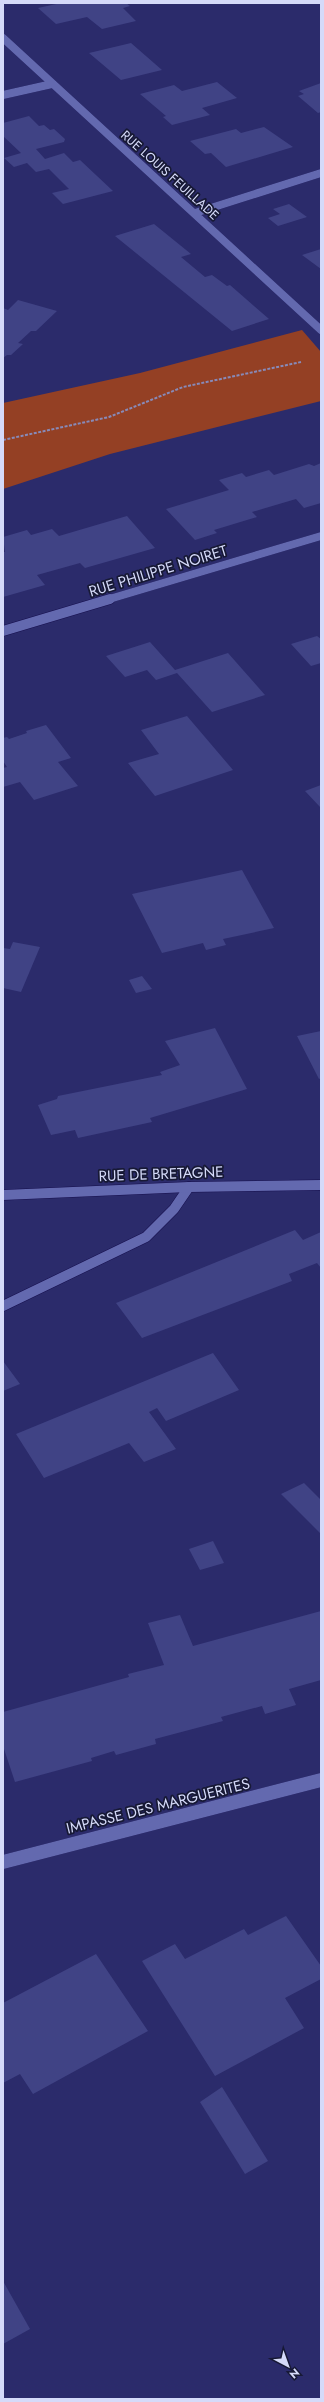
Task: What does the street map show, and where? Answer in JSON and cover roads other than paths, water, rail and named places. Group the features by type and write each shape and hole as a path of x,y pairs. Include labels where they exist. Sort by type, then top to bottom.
{"street":[{"name":"RUE LOUIS FEUILLADE","path":"3,38 321,330"},
{"path":"3,95 52,84"},
{"path":"195,213 321,173"},
{"name":"RUE PHILIPPE NOIRET","path":"3,631 321,536"},
{"name":"RUE DE BRETAGNE","path":"3,1195 189,1187 321,1185"},
{"path":"3,1306 146,1237 174,1209 189,1187"},
{"name":"IMPASSE DES MARGUERITES","path":"3,1862 321,1780"}]}
